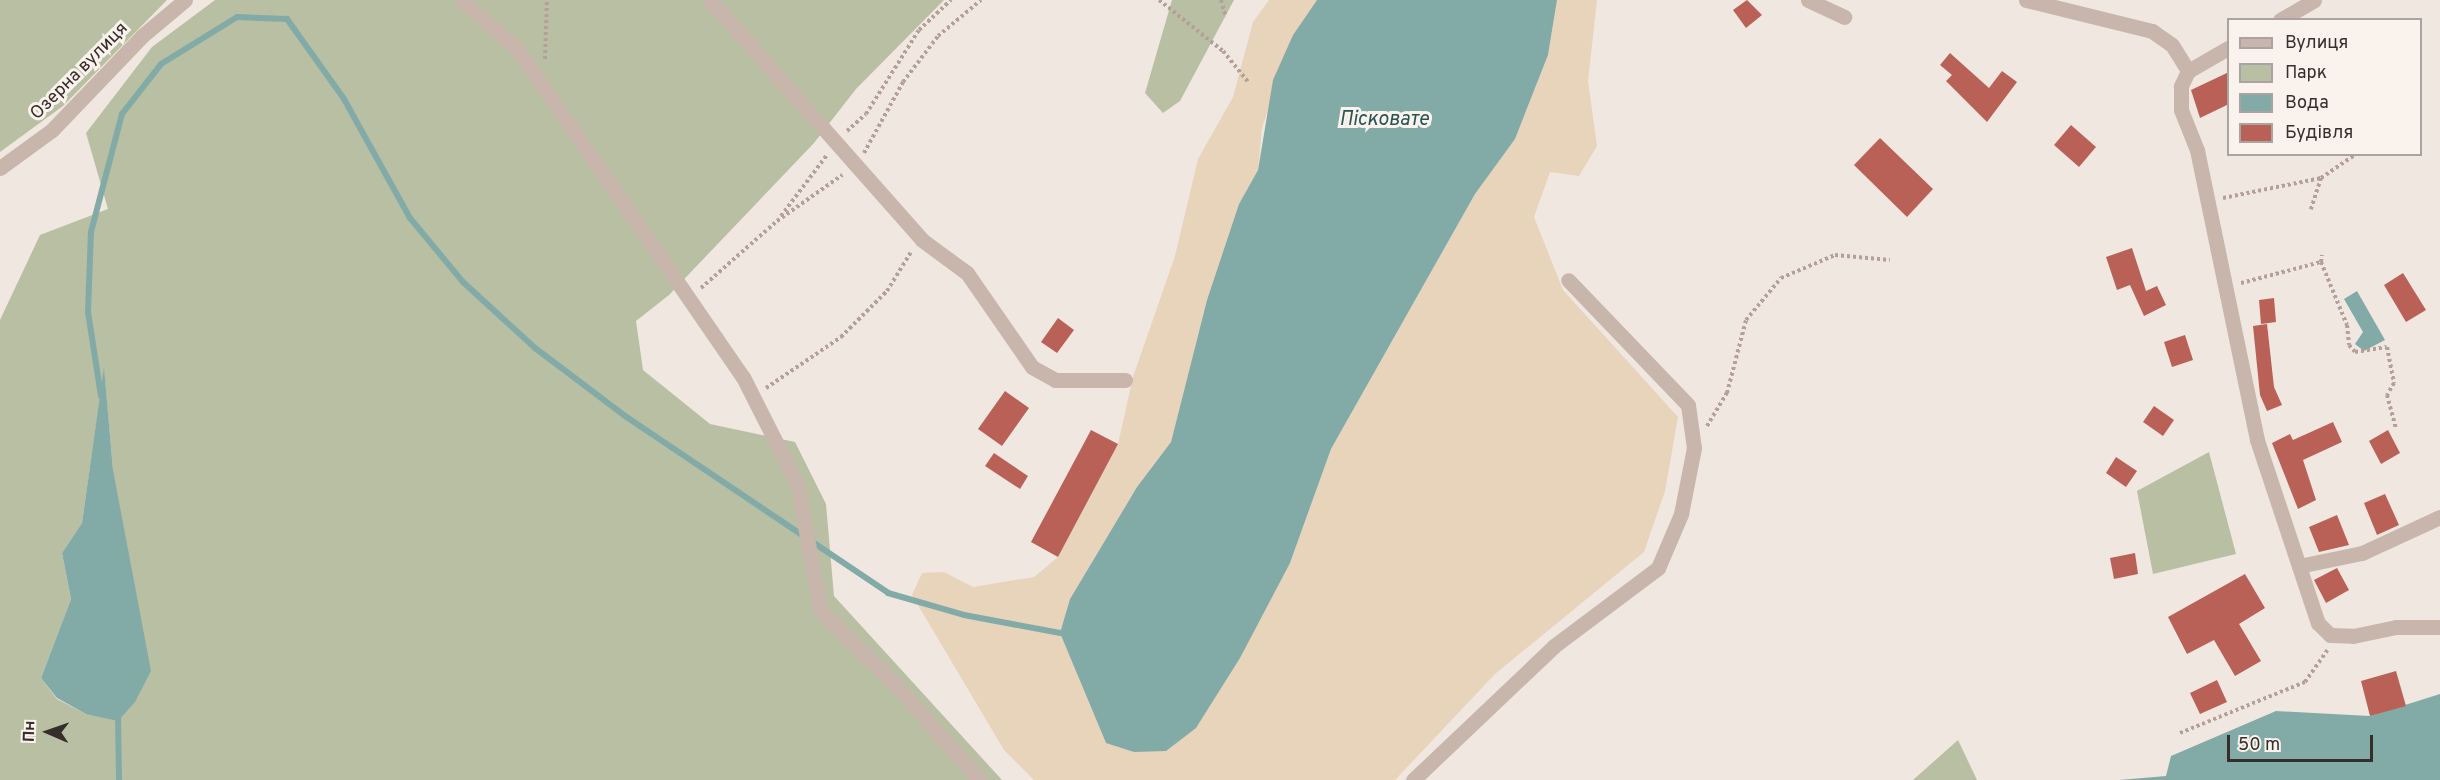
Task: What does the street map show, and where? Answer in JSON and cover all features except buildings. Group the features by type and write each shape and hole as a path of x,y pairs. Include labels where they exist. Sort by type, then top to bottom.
{"street":[{"name":"Озерна вулиця","path":"0,168 52,130 142,36 185,0"},
{"path":"462,0 518,50 689,299 753,398 798,486 820,611 894,683 980,780"},
{"path":"710,0 922,240 967,273 1032,367 1055,380 1125,380"},
{"path":"1808,0 1844,17"},
{"path":"2026,0 2152,31 2172,45 2188,71"},
{"path":"2283,18 2314,0"},
{"path":"2227,49 2188,71 2181,86 2181,110 2198,150 2257,441 2318,622 2330,635 2440,627"},
{"path":"1413,780 1554,646 1658,568 1681,514 1694,448 1688,405 1568,280"},
{"path":"2299,566 2362,553 2440,517"}],"path":[{"path":"777,221 836,141 866,114 919,30 951,0"},
{"path":"689,299 777,221 856,165 879,134 903,82 938,36 981,0"},
{"path":"1159,0 1223,51 1249,83"},
{"path":"1221,0 1226,17"},
{"path":"2208,202 2321,178 2353,156"},
{"path":"2311,208 2321,178"},
{"path":"753,398 841,337 887,291 905,258 922,240"},
{"path":"1694,448 1727,393 1746,320 1781,278 1835,255 1890,260"},
{"path":"2322,255 2321,262 2347,325 2349,345 2355,352 2387,348 2394,383 2387,395 2396,428"},
{"path":"2226,287 2321,262"},
{"path":"2180,732 2305,682 2326,657 2330,635"}],"green space":[{"path":"0,0 167,0 63,106 0,152"},
{"path":"215,0 944,0 856,89 814,143 669,295 636,321 643,370 710,424 795,442 826,504 834,596 1002,780 0,780 0,320 40,235 108,209 86,133 152,47","holes":["104,370 113,470 86,714 57,699 41,678 71,599 62,553 82,523"]},
{"path":"1172,0 1234,0 1180,101 1163,113 1145,93"},
{"path":"2209,452 2236,554 2153,574 2137,491"},
{"path":"1958,740 1977,780 1913,780"}],"sand":[{"path":"1269,0 1317,0 1293,35 1262,128 1258,170 1239,204 1207,300 1171,442 1137,487 1070,599 1060,633 1106,743 1290,563 1331,449 1475,194 1515,139 1548,55 1557,0 1597,0 1588,81 1597,146 1579,176 1550,172 1534,217 1563,290 1678,417 1665,491 1644,552 1495,674 1395,780 1034,780 1004,750 912,595 922,573 944,572 973,587 1034,577 1058,557 1118,444 1133,377 1175,256 1198,159 1233,97 1253,22"}],"water":[{"name":"Пісковате","path":"1317,0 1557,0 1548,55 1515,139 1475,194 1331,449 1290,563 1240,658 1196,728 1166,751 1134,752 1106,743 1060,633 1070,599 1137,487 1171,442 1207,300 1239,204 1258,170 1273,80 1293,35"},
{"path":"2357,291 2385,340 2364,351 2355,344 2363,332 2344,299"},
{"path":"104,367 113,470 151,671 135,702 118,721 86,714 57,698 41,678 71,599 62,553 82,523"},
{"path":"2440,694 2440,780 2119,780 2166,776 2171,756 2276,711 2370,716"}],"waterway":[{"path":"101,396 88,312 91,232 122,114 161,64 237,17 287,19 344,99 410,218 463,282 535,348 628,418 888,593 964,615 1060,633"},
{"path":"118,715 119,780"}]}
